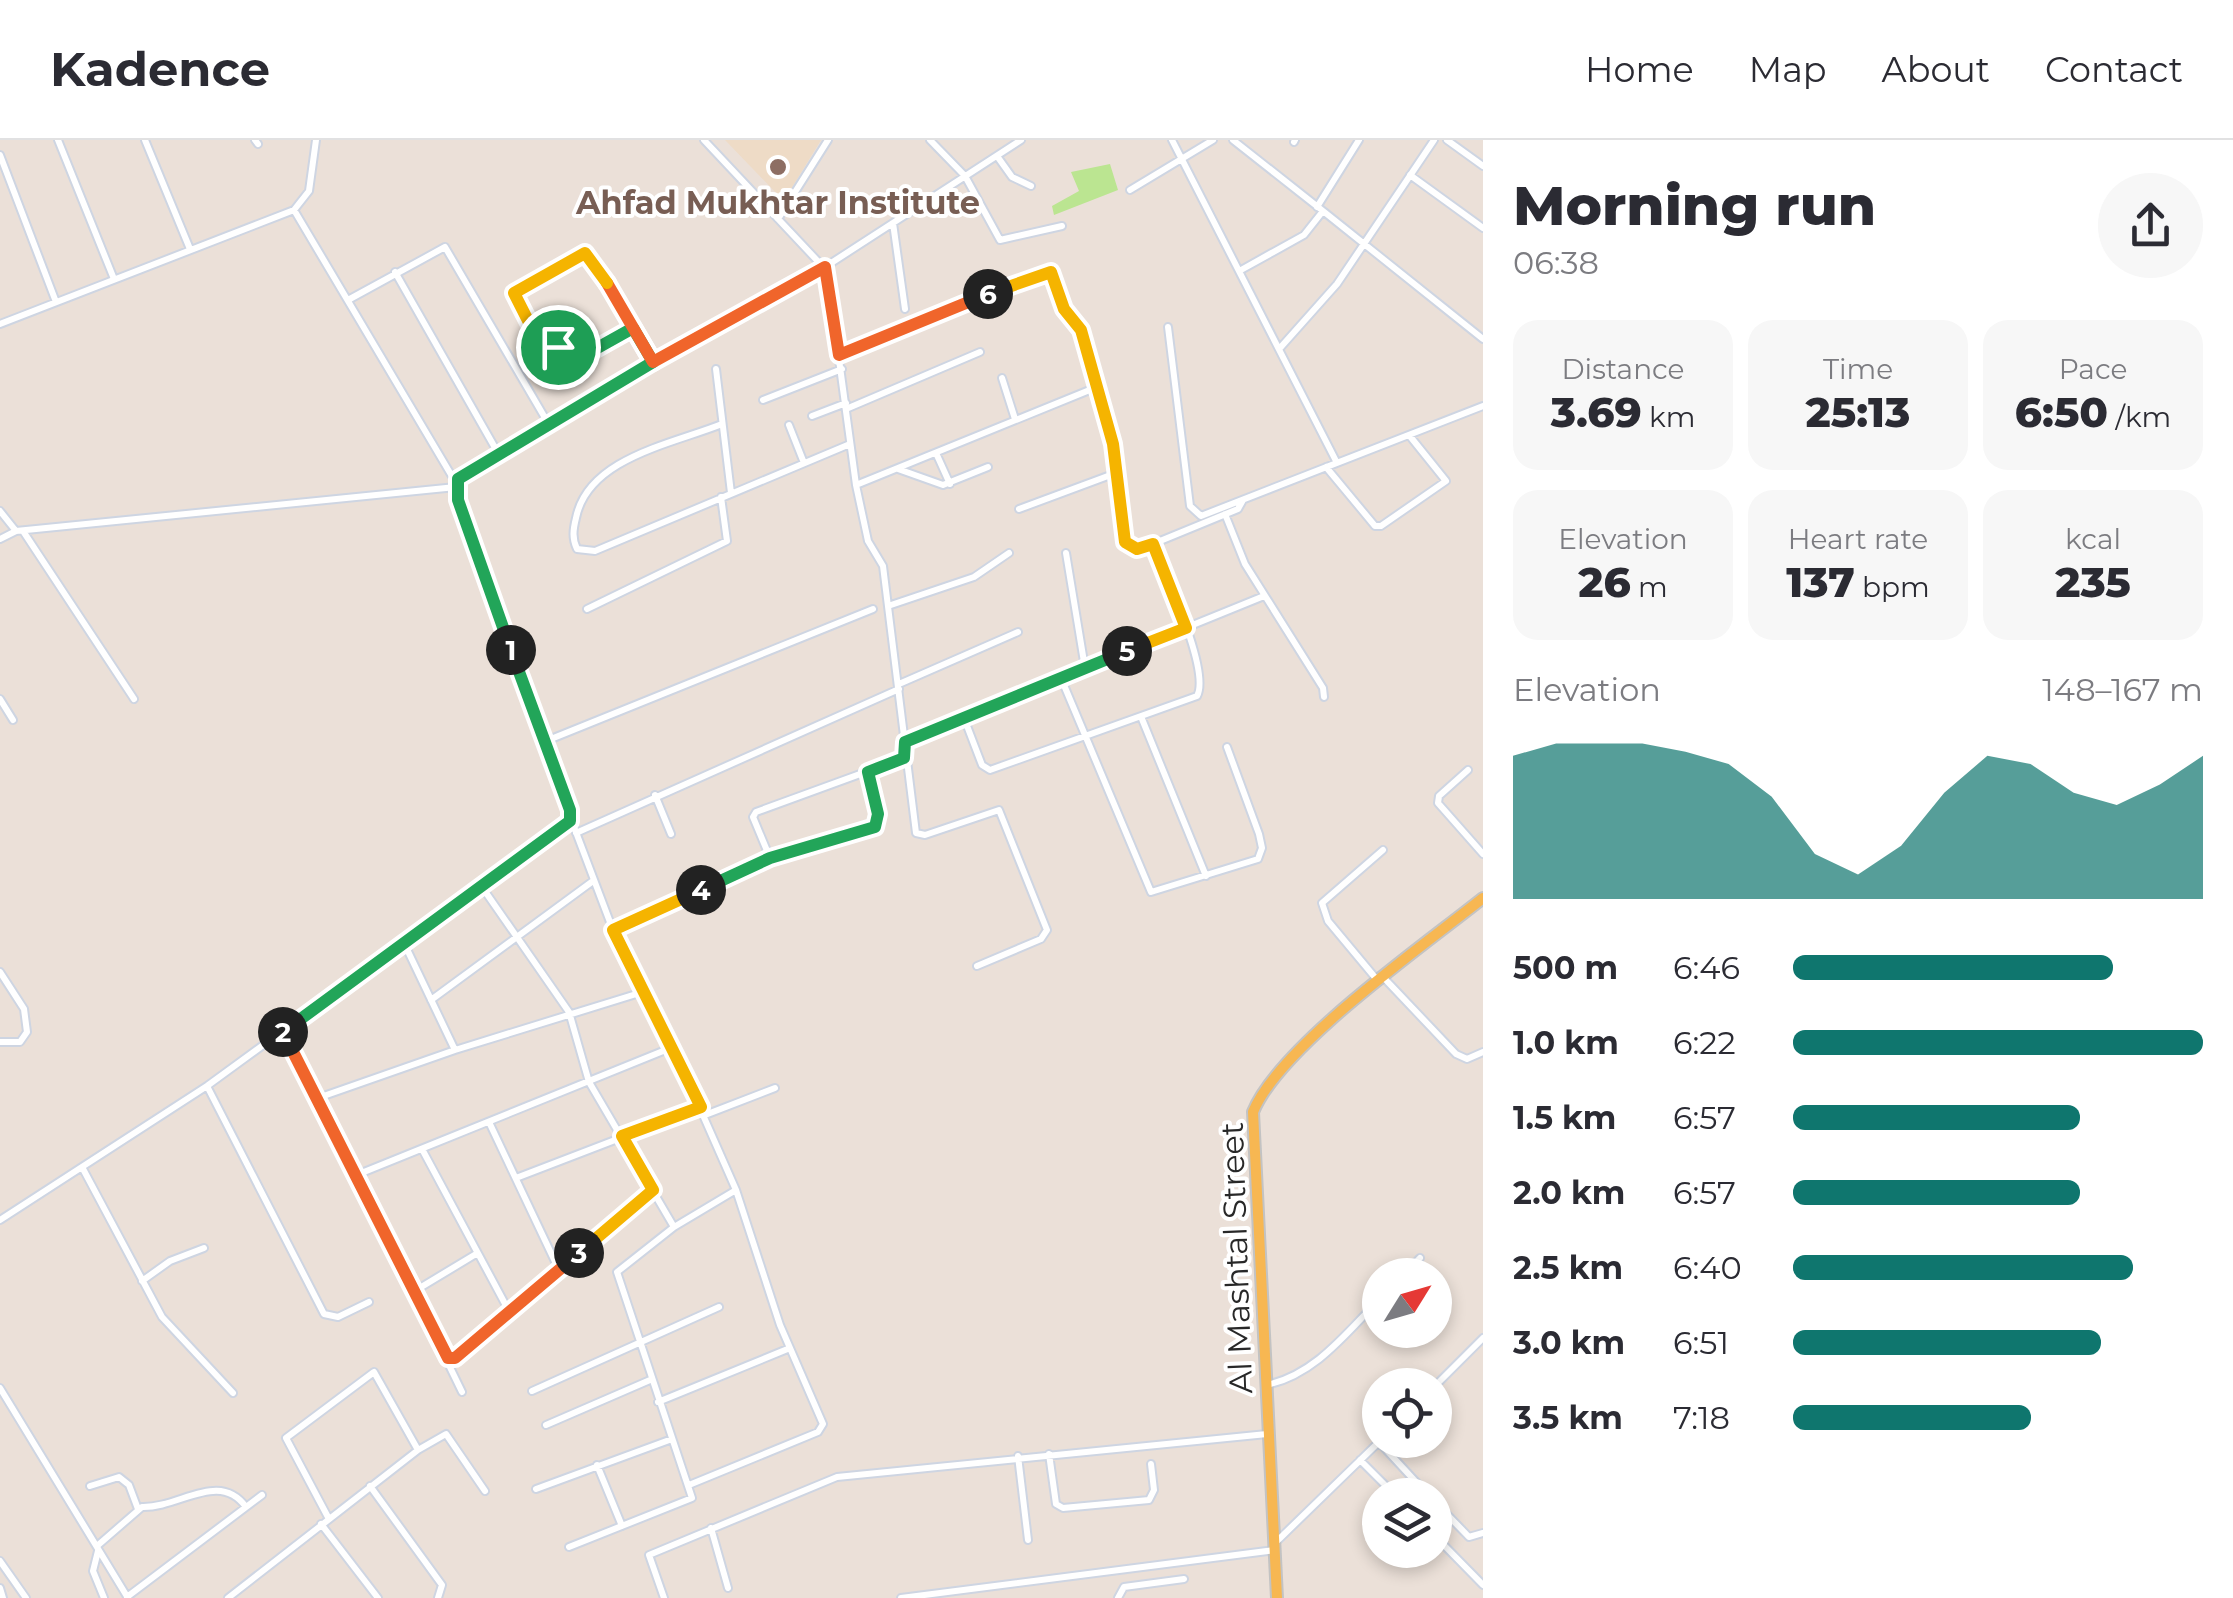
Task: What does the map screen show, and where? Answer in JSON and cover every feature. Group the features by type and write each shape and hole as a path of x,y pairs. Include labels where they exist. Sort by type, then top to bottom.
{"main road":[{"name":"Al Mashtal Street","path":"1278,1598 1252,1112 1273,1076 1381,980 1483,898"}],"street":[{"path":"58,140 114,279"},
{"path":"145,140 190,249"},
{"path":"0,324 294,210 308,191 316,140"},
{"path":"704,140 825,267 856,486 868,541 883,566 904,758 919,836 998,810 1047,930 1041,939 977,966"},
{"path":"778,219 828,140"},
{"path":"0,538 19,531 456,485 466,472 548,423 825,267 1022,140"},
{"path":"1172,140 1336,461"},
{"path":"1130,190 1212,140"},
{"path":"1233,140 1483,339"},
{"path":"1240,270 1304,235 1359,140"},
{"path":"1280,348 1322,303 1434,140"},
{"path":"1447,140 1483,166"},
{"path":"934,141 965,176 1000,240 1062,226"},
{"path":"0,154 56,302"},
{"path":"997,156 1012,176 1031,186"},
{"path":"1410,175 1483,228"},
{"path":"294,210 456,485 497,616 546,741 593,881 613,930 703,1111 736,1190 790,1348 822,1427 689,1485"},
{"path":"893,223 905,309"},
{"path":"348,300 444,247 548,423"},
{"path":"555,371 512,295 585,253 653,362"},
{"path":"839,355 1048,271 1055,276 1064,309 1081,330 1113,444 1125,542 1137,549 1153,544 1242,508 1243,500"},
{"path":"395,272 498,453"},
{"path":"1168,326 1190,506 1201,516 1483,406"},
{"path":"545,354 558,347 574,361 582,359 633,328"},
{"path":"812,416 980,352"},
{"path":"716,369 731,493"},
{"path":"763,400 842,369"},
{"path":"1002,378 1015,419"},
{"path":"856,486 1015,419 1063,404 1096,387"},
{"path":"722,424 599,476 580,503 573,540 577,549 588,553 850,444"},
{"path":"789,424 804,463"},
{"path":"1326,467 1375,526 1381,526 1446,481 1409,434"},
{"path":"936,452 950,484"},
{"path":"896,469 930,482 950,484 988,467"},
{"path":"1018,510 1116,472"},
{"path":"587,609 728,541 722,497"},
{"path":"0,512 19,531 134,698"},
{"path":"1225,514 1245,564 1323,688 1324,698"},
{"path":"964,718 982,765 990,770 1142,719 1200,693 1186,628 1153,544"},
{"path":"888,606 974,577 1009,553"},
{"path":"1066,553 1085,668"},
{"path":"905,742 1264,596"},
{"path":"546,741 873,609"},
{"path":"576,833 1018,632"},
{"path":"1061,678 1148,890 1156,892 1258,858 1262,848 1227,747"},
{"path":"0,699 13,720"},
{"path":"1142,719 1206,876"},
{"path":"770,858 753,817 756,812 904,758"},
{"path":"1468,770 1439,796 1438,803 1483,854"},
{"path":"613,930 770,858 875,827 878,814 868,772"},
{"path":"655,795 672,834"},
{"path":"0,1220 207,1086 571,818"},
{"path":"1383,850 1322,904 1328,921 1456,1054 1466,1059 1483,1052"},
{"path":"431,1000 518,940 593,881"},
{"path":"482,887 569,1012 589,1082 674,1227"},
{"path":"404,943 455,1050"},
{"path":"0,972 24,1008 27,1032 20,1042 0,1042"},
{"path":"315,1099 569,1012 646,991"},
{"path":"283,1032 462,1392"},
{"path":"354,1176 673,1047"},
{"path":"207,1086 324,1314 333,1318 369,1302"},
{"path":"516,1178 622,1136 776,1088"},
{"path":"490,1122 559,1270"},
{"path":"422,1149 510,1312"},
{"path":"82,1167 173,1334 233,1393"},
{"path":"445,1356 455,1358 653,1190"},
{"path":"569,1546 691,1500 617,1272 674,1227 736,1190"},
{"path":"142,1282 170,1262 204,1248"},
{"path":"412,1292 476,1254"},
{"path":"532,1391 719,1307"},
{"path":"1266,1385 1296,1377 1315,1365 1362,1317"},
{"path":"1452,1369 1483,1338"},
{"path":"658,1402 790,1348"},
{"path":"378,1598 325,1522 286,1440 374,1372 418,1450"},
{"path":"546,1424 651,1380"},
{"path":"0,1388 128,1598 262,1495"},
{"path":"228,1598 370,1486 446,1434 485,1490"},
{"path":"664,1598 649,1555 837,1476 1267,1434"},
{"path":"536,1489 672,1438"},
{"path":"1049,1454 1056,1504 1063,1508 1150,1500 1154,1490 1151,1464"},
{"path":"1018,1456 1028,1540"},
{"path":"1395,1458 1413,1478"},
{"path":"901,1598 1274,1547 1360,1460 1377,1478"},
{"path":"598,1465 622,1526"},
{"path":"90,1486 119,1477 129,1485 138,1510"},
{"path":"370,1486 442,1585 438,1598"},
{"path":"104,1598 93,1571 98,1548 138,1510 224,1488 236,1493 246,1507"},
{"path":"1452,1520 1469,1537 1483,1532"},
{"path":"711,1528 728,1588"},
{"path":"1452,1553 1483,1585"},
{"path":"0,1561 26,1598"},
{"path":"1118,1598 1124,1588 1184,1578"},
{"path":"0,1588 3,1598"}],"shaded area":[{"name":"Ahfad Mukhtar Institute","path":"725,140 821,140 788,194 779,196"}],"green space":[{"path":"1110,164 1118,190 1054,215 1052,206 1079,191 1071,172"}],"place":[{"name":"Ahfad Mukhtar Institute","path":"778,167"}],"route":[{"path":"558,347 545,354 512,295 585,253 593,259 653,362 825,267 839,355 1051,272 1064,309 1081,330 1113,444 1125,542 1137,549 1153,544 1186,628 905,742 904,758 868,772 878,814 875,827 770,858 613,930 701,1107 622,1136 653,1190 450,1360 283,1032 570,821 570,810 497,616 456,487 466,472 653,362 633,328 582,359 574,361 565,349 558,347"}]}
